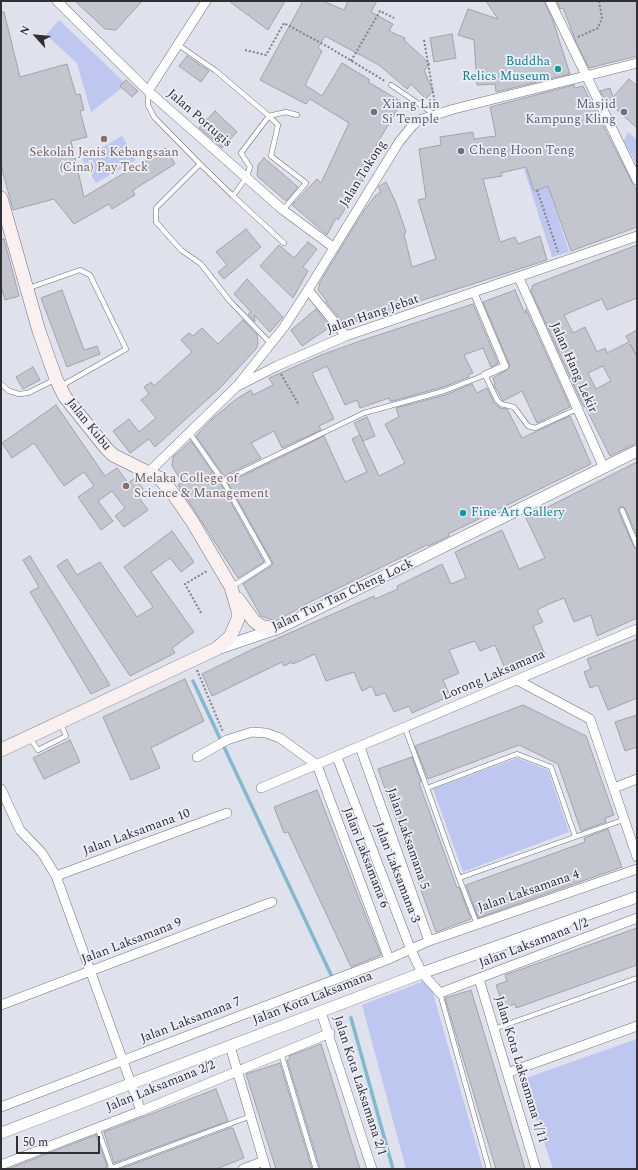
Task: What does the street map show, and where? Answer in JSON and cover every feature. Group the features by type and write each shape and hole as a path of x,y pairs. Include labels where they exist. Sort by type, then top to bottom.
{"main road":[{"name":"Jalan Kubu","path":"1,198 39,331 58,383 65,397 106,448 120,460 149,472 159,478 172,492 192,521 232,590 238,610 235,628 230,637 216,649"},
{"path":"232,590 241,605 254,621 261,626 274,629"},
{"name":"Jalan Tun Tan Cheng Lock","path":"1,750 216,649"}],"street":[{"name":"Jalan Portugis","path":"57,1 148,91 246,178 284,210 333,247"},
{"path":"148,91 206,1"},
{"path":"550,1 637,180"},
{"name":"Jalan Tokong","path":"236,387 308,290 333,247 407,131 419,120 432,114 637,63"},
{"name":"Jalan Hang Jebat","path":"149,472 236,387 276,366 346,336 474,294 637,236"},
{"name":"Jalan Hang Lekir","path":"519,278 604,468"},
{"path":"308,290 346,336"},
{"path":"474,294 505,366 485,375"},
{"name":"Jalan Tun Tan Cheng Lock","path":"216,649 274,629 396,572 637,451"},
{"name":"Lorong Laksamana","path":"261,788 637,629"},
{"path":"517,680 590,719 637,857"},
{"path":"197,757 227,740 252,732 266,733 280,738 317,765"},
{"name":"Jalan Laksamana 5","path":"360,747 429,941"},
{"name":"Jalan Laksamana 3","path":"337,757 411,950 422,973 440,993"},
{"name":"Jalan Laksamana 6","path":"317,765 389,959"},
{"path":"614,788 637,779"},
{"path":"1,789 20,830 42,853 56,876 132,1084 140,1111"},
{"name":"Jalan Laksamana 10","path":"56,876 227,813"},
{"name":"Jalan Laksamana 4","path":"411,950 429,941 637,869"},
{"name":"Jalan Kota Laksamana","path":"1,1134 422,973 637,897"},
{"name":"Jalan Laksamana 9","path":"1,1005 272,902"},
{"name":"Jalan Laksamana 1/2","path":"440,993 637,918"},
{"name":"Jalan Laksamana 7","path":"1,1106 123,1061 411,950"},
{"name":"Jalan Kota Laksamana 1/11","path":"479,979 536,1169"},
{"name":"Jalan Kota Laksamana 2/1","path":"321,1012 330,1033 372,1169"},
{"path":"507,1073 637,1026"},
{"name":"Jalan Laksamana 2/2","path":"1,1165 140,1111 330,1033"},
{"path":"230,1046 265,1165 243,1169"}],"lane":[{"path":"177,44 216,71 278,125 271,156 306,183 284,210"},
{"path":"391,85 432,114"},
{"path":"148,91 148,105 154,117 233,196 284,243"},
{"path":"233,196 246,178 250,167 241,153 269,116 286,112 296,115"},
{"path":"200,164 156,208 156,222 181,250 201,264 229,300 270,343"},
{"path":"1,384 9,391 18,394 28,393 58,383 126,349 90,275 80,270 27,289"},
{"path":"223,481 364,413 444,391 485,375 497,400 501,404 514,407 528,426 535,428 577,409"},
{"path":"189,432 223,481 269,563 232,590"},
{"path":"622,510 637,546"},
{"path":"405,728 477,924"},
{"path":"427,788 517,754 551,767 575,836"},
{"path":"459,878 624,820"},
{"path":"494,1029 637,978"},
{"path":"440,993 489,1169"},
{"path":"281,1053 316,1169"},
{"path":"97,1127 111,1169 251,1116"}],"path":[{"path":"569,40 598,28 602,18 599,1"},
{"path":"351,61 380,11 394,18"},
{"path":"245,50 266,55 284,23 391,85"},
{"path":"424,40 436,109 432,114"},
{"path":"536,190 562,263"},
{"path":"276,366 299,405"},
{"path":"201,614 185,584 208,570"},
{"path":"193,660 227,740"}],"shaded area":[{"path":"59,20 124,82 120,86 122,88 91,112 77,63 46,35"},
{"path":"628,132 637,140 637,165 624,141"},
{"path":"122,136 136,160 96,183 82,159"},
{"path":"541,164 569,252 552,257 524,169"},
{"path":"517,758 548,770 569,832 463,872 433,789"},
{"path":"429,979 483,1169 406,1169 362,1005"},
{"path":"637,1039 637,1169 553,1169 523,1079"}],"building":[{"path":"75,1 142,1 116,30 105,29"},
{"path":"229,1 285,1 268,30"},
{"path":"303,1 323,1 344,10 348,1 377,1 371,12 393,24 389,31 405,38 404,40 430,64 424,70 433,91 426,99 411,84 407,89 379,65 325,36 318,48 322,51 305,85 322,96 342,63 370,80 368,82 402,102 375,147 382,151 338,220 336,218 327,235 292,205 317,179 321,183 349,123 310,99 306,104 260,80"},
{"path":"486,1 544,1 553,21 570,74 496,92 495,84 477,85 474,40 458,35 468,9 498,19"},
{"path":"557,1 637,1 637,56 589,68 576,42 563,8 560,9"},
{"path":"4,12 20,77 67,64 76,95 80,94 84,110 80,111 87,137 71,141 84,197 166,148 175,164 133,190 135,195 112,209 109,204 74,224 54,199 13,210 1,165 1,13"},
{"path":"452,34 456,58 434,62 430,38"},
{"path":"187,56 209,71 201,82 179,66"},
{"path":"629,79 637,86 637,128 605,99 600,91 610,88 613,97"},
{"path":"126,80 138,91 132,97 120,86"},
{"path":"574,85 575,88 583,86 637,192 637,227 571,251 548,186 534,191 526,167 501,173 502,176 483,179 500,242 515,237 518,244 540,236 547,260 392,310 392,312 347,324 342,321 318,290 320,282 363,212 375,196 381,192 378,187 386,182 396,203 406,232 404,234 412,267 436,259 418,200 426,198 419,149 441,145 440,137 473,132 474,139 496,136 490,107"},
{"path":"215,111 237,132 222,148 199,128"},
{"path":"264,158 298,187 286,201 257,176 258,165"},
{"path":"246,229 261,247 224,279 218,272 227,265 216,252"},
{"path":"4,239 19,296 5,300 1,286 1,240"},
{"path":"308,242 317,249 303,267 308,271 293,298 260,266 279,245 294,258"},
{"path":"637,245 637,298 607,310 602,299 564,315 573,333 585,327 597,352 605,348 607,353 629,342 626,336 637,330 637,356 630,344 637,357 637,443 610,456 585,406 584,407 581,401 531,291 533,285","holes":["603,366 611,381 596,389 588,373"]},
{"path":"247,279 283,317 270,332 254,315 255,322 248,314 251,312 234,294"},
{"path":"62,290 84,350 97,346 100,354 67,367 41,298"},
{"path":"515,290 525,314 526,309 570,407 537,423 522,391 503,401 494,385 493,378 507,370 510,366 483,302"},
{"path":"473,304 498,363 491,367 483,348 464,355 473,373 468,375 469,377 443,387 393,401 390,401 389,398 360,408 357,400 345,405 327,366 312,373 334,419 319,426 321,430 282,448 274,431 251,443 261,458 224,476 196,436 212,419 235,400 251,390 253,395 273,385 269,378 321,355"},
{"path":"316,309 330,327 302,346 291,330"},
{"path":"243,320 257,335 258,343 256,349 220,388 155,447 149,439 130,453 113,431 129,419 139,432 156,418 141,400 149,394 144,387 151,382 154,386 192,352 181,340 189,333 193,336 202,328 218,344"},
{"path":"33,367 40,380 23,389 16,377"},
{"path":"472,384 477,393 487,388 494,403 500,408 507,409 522,438 570,416 591,464 448,534 449,536 443,539 428,546 427,545 312,601 276,621 261,616 243,584 271,566 273,563 228,483 324,436 345,482 367,472 352,439 360,435 379,476 405,463 385,424 399,417 396,408 445,395"},
{"path":"56,405 105,476 117,468 128,483 135,478 144,490 137,495 148,510 124,527 115,516 125,508 112,491 98,501 113,521 101,530 78,497 94,486 84,472 64,486 34,443 12,458 2,443"},
{"path":"367,417 375,436 363,441 354,423"},
{"path":"191,441 220,483 264,562 238,578 178,485 182,482 172,466 173,457"},
{"path":"637,462 637,536 625,508 621,506 618,510 634,547 637,550 637,618 597,636 591,615 574,622 564,598 549,604 537,610 543,622 533,626 546,657 507,673 495,645 480,651 475,641 449,650 459,673 443,680 450,696 412,713 409,706 394,712 385,693 376,696 372,686 362,691 354,672 326,681 315,654 293,664 292,662 284,666 282,662 212,696 202,674 253,649 374,596 375,599 398,589 397,586 442,564 451,584 466,578 455,552 502,530 519,569 545,558 526,518"},
{"path":"172,531 194,562 181,572 170,558 151,572 194,632 172,648 175,653 130,676 57,566 67,559 77,575 100,562 137,617 153,607 124,567"},
{"path":"30,556 110,685 91,694 30,592 39,587 23,560"},
{"path":"637,639 637,698 608,710 598,685 590,688 584,672 591,669 587,659"},
{"path":"185,679 204,721 151,748 160,768 131,780 103,717"},
{"path":"523,705 586,736 614,815 605,818 606,822 581,831 558,764 519,745 428,779 415,746"},
{"path":"637,715 637,747 625,751 615,722"},
{"path":"70,740 80,762 44,779 33,758"},
{"path":"412,757 421,782 419,783 457,888 459,887 471,919 436,932 378,769"},
{"path":"317,790 381,955 351,967 288,832 284,833 274,807"},
{"path":"608,829 622,867 478,918 466,885 585,842 584,838"},
{"path":"637,928 637,965 516,1008 515,1004 504,1008 496,985 507,981 505,975"},
{"path":"471,990 525,1169 496,1169 445,998"},
{"path":"321,1044 360,1169 320,1169 287,1060 290,1059 289,1056"},
{"path":"280,1063 312,1169 276,1169 246,1074"},
{"path":"216,1089 228,1121 114,1163 104,1132"},
{"path":"233,1128 244,1158 216,1169 120,1169"},
{"path":"96,1135 107,1166 105,1169 8,1169"}],"waterway":[{"path":"193,681 333,979"},
{"path":"351,1018 393,1169"}],"place":[{"name":"Buddha Relics Museum","path":"558,69"},
{"name":"Xiang Lin Si Temple","path":"374,112"},
{"name":"Masjid Kampung Kling","path":"624,112"},
{"name":"Sekolah Jenis Kebangsaan (Cina) Pay Teck","path":"104,139"},
{"name":"Cheng Hoon Teng","path":"461,151"},
{"name":"Melaka College of Science & Management","path":"126,486"},
{"name":"Fine Art Gallery","path":"463,513"}]}
